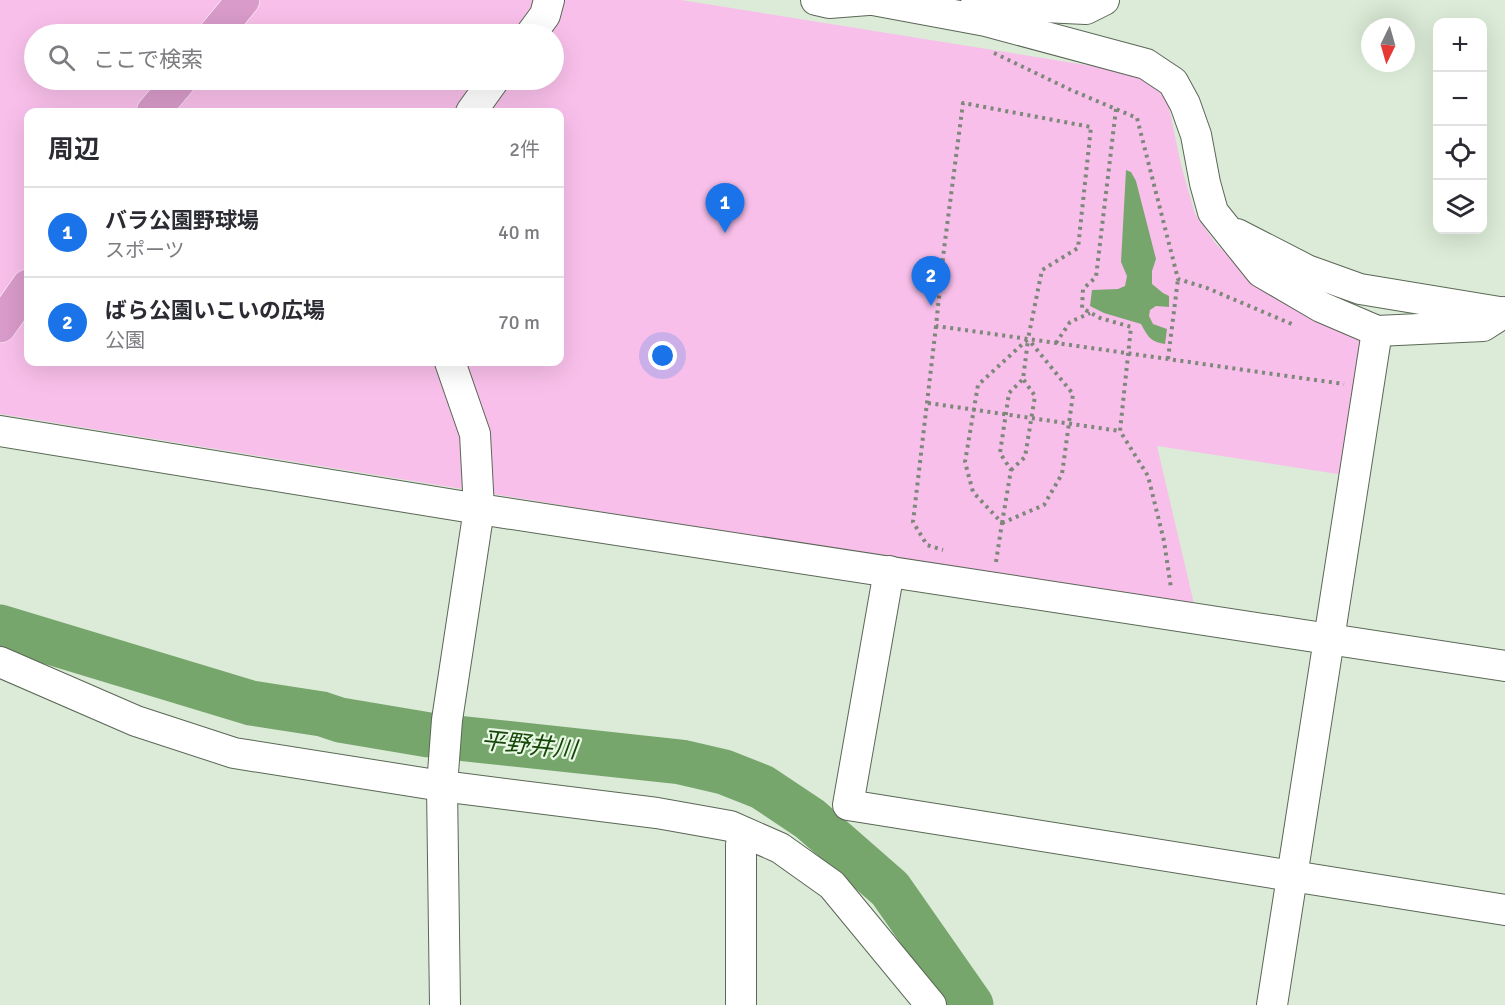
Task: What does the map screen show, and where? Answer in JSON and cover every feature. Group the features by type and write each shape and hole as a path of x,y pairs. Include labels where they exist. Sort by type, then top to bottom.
{"highway":[{"path":"223,24 243,0"},
{"path":"156,108 172,90"},
{"path":"0,326 24,292"}],"street":[{"path":"538,24 545,15 549,0"},
{"path":"816,0 829,3 868,0"},
{"path":"873,0 986,21 1146,64 1173,82 1185,104 1196,135 1213,212 1261,272 1321,307 1377,332 1483,326 1505,312"},
{"path":"907,8 950,3 1086,9 1104,0"},
{"path":"474,108 487,90"},
{"path":"1228,230 1307,270 1360,289 1505,312"},
{"path":"1272,1005 1377,332"},
{"path":"445,1005 443,779 447,720 479,509 475,434 451,366"},
{"path":"0,431 479,509 889,571 991,568 1329,639 1505,666"},
{"path":"889,571 848,806 1505,910"},
{"path":"0,662 136,721 234,753 443,779 730,826 780,848 832,885 931,1005"},
{"path":"741,1005 741,845 745,833"}],"path":[{"path":"987,50 1137,118 1178,279 1168,359"},
{"path":"952,553 927,545 913,522 963,103 1091,128 1078,248 1042,270 1028,339 1023,379 1010,393 1005,414 1000,453 1011,470"},
{"path":"1116,109 1096,277 1083,289 1082,308 1100,318 1131,327 1120,431 1148,476 1164,541 1172,589 1160,587"},
{"path":"1178,279 1207,288 1296,326"},
{"path":"1056,343 1070,322 1090,312"},
{"path":"936,326 1368,387"},
{"path":"1002,523 973,492 965,462 978,385 1028,339"},
{"path":"1002,523 1044,505 1062,474 1073,394 1028,339"},
{"path":"991,568 1011,470 1025,457 1032,417 1035,396 1023,379"},
{"path":"928,403 1120,431"},
{"path":"991,568 1008,562"}],"shaded area":[{"path":"0,0 681,0 1142,74 1167,98 1181,165 1195,214 1216,244 1241,267 1369,335 1344,475 1157,446 1195,608 0,414"},
{"path":"1126,170 1131,172 1136,181 1156,259 1152,271 1152,284 1169,296 1169,307 1156,306 1150,310 1149,316 1153,324 1167,329 1165,344 1150,338 1141,324 1104,313 1090,306 1092,290 1118,289 1125,286 1127,276 1121,262"}],"waterway":[{"name":"平野井川","path":"0,627 251,703 429,735 681,762 724,772 762,787 810,819 890,889 971,1005"}],"place":[{"name":"バラ公園野球場","path":"725,233"},
{"name":"ばら公園いこいの広場","path":"931,306"}]}
